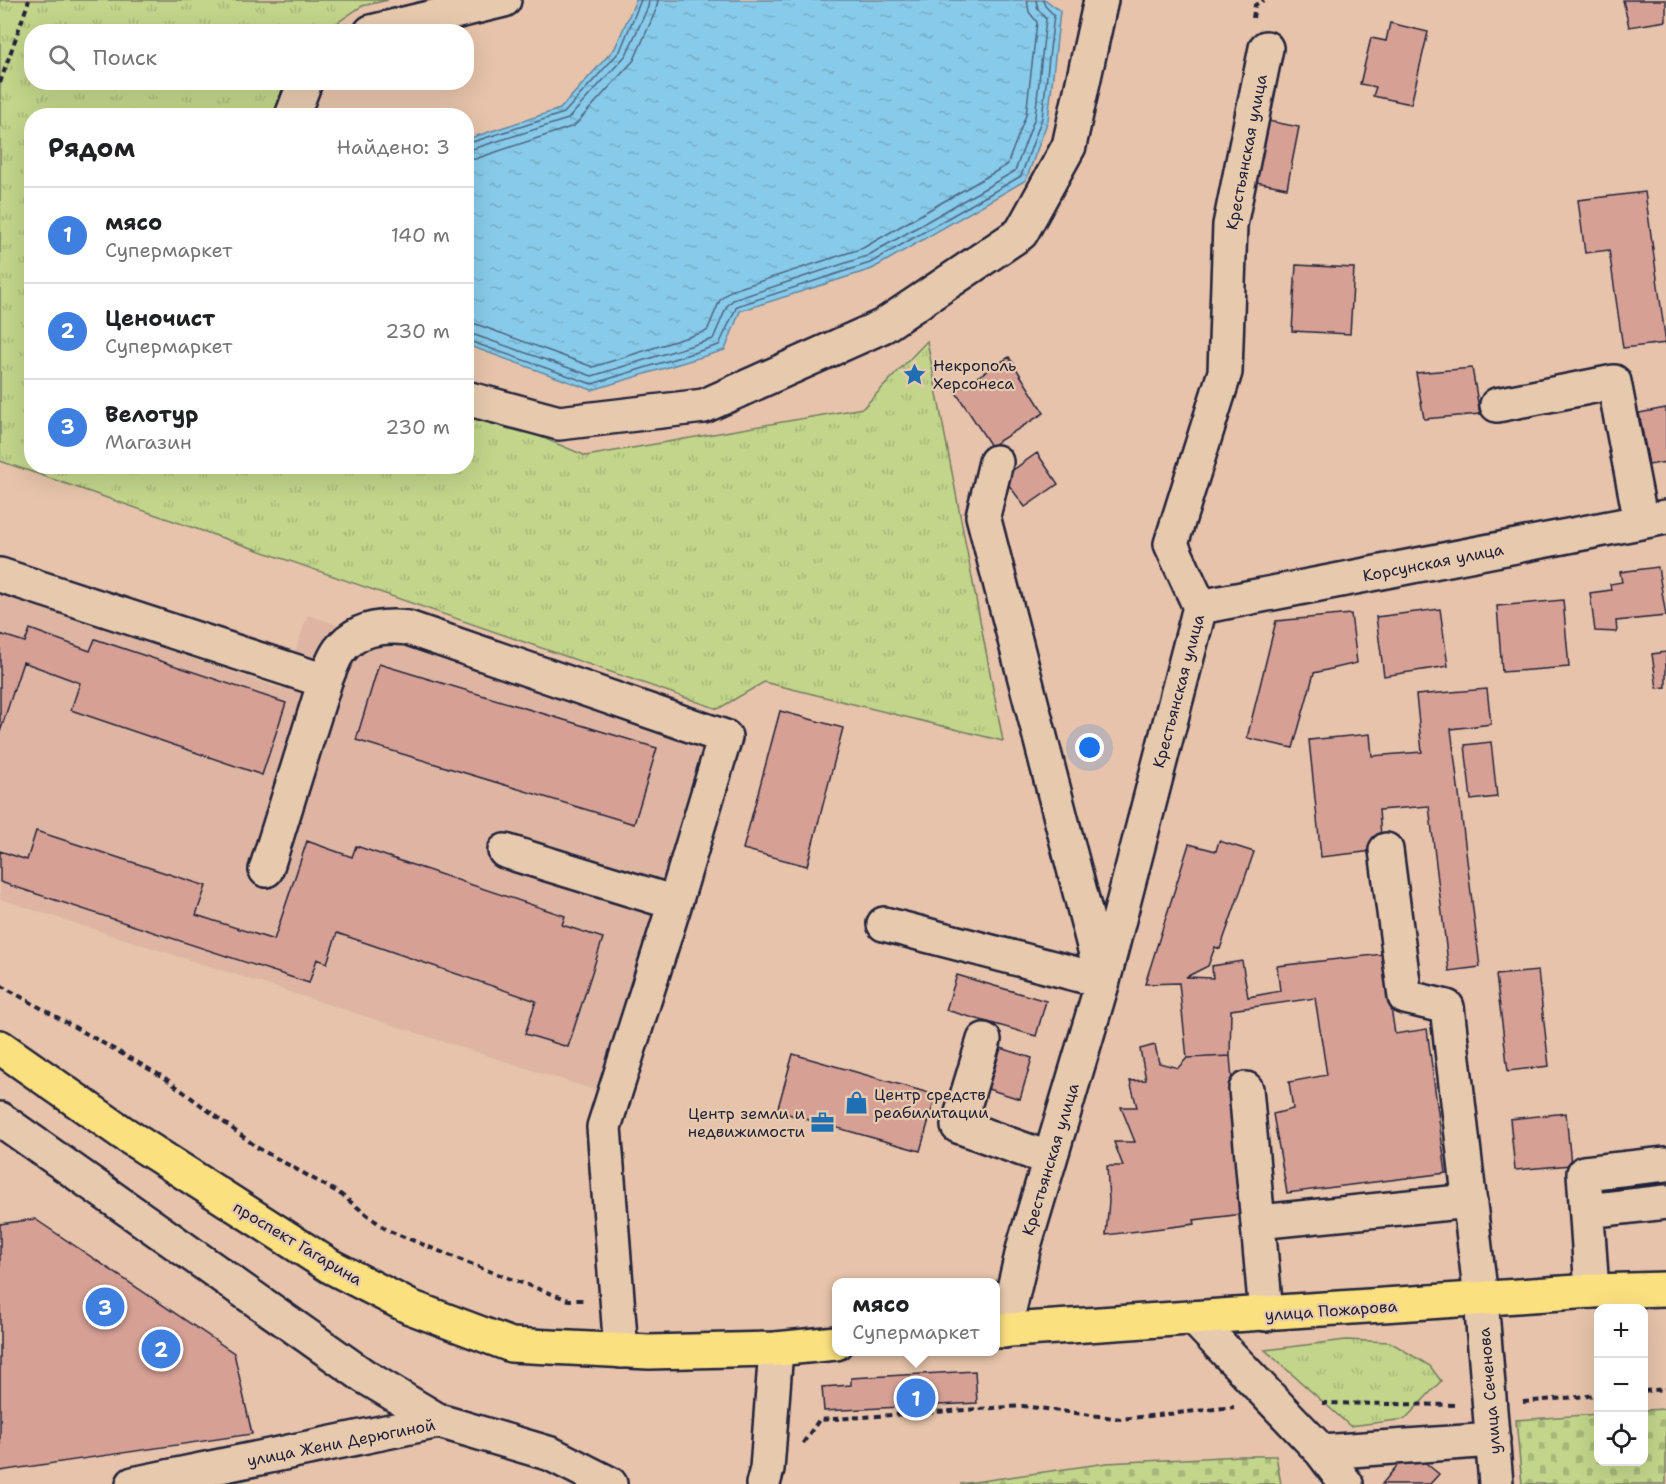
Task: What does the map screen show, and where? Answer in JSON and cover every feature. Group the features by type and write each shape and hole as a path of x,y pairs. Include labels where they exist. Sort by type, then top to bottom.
{"main road":[{"name":"проспект Гагарина","path":"0,1047 123,1133 321,1260 410,1308 511,1345 649,1352 776,1349"},
{"name":"улица Пожарова","path":"1000,1331 1592,1291 1666,1289"},
{"path":"776,1349 832,1343"}],"street":[{"path":"404,24 504,0"},
{"path":"474,400 559,423 704,406 883,326 1021,233 1069,146 1101,0"},
{"name":"Крестьянская улица","path":"1000,1331 1103,981 1200,607 1172,544 1225,372 1230,225 1266,48"},
{"path":"295,108 302,90"},
{"path":"1497,405 1614,382 1654,520"},
{"path":"884,924 1103,981 983,516 996,462"},
{"name":"Корсунская улица","path":"1200,607 1654,520"},
{"path":"0,576 325,681"},
{"path":"266,870 325,681 339,651 352,638 370,629 389,626 408,628 725,737 675,903 603,1127 621,1351"},
{"name":"улица Сеченова","path":"1386,850 1405,997 1447,1007 1481,1299 1496,1484"},
{"path":"505,851 675,903"},
{"path":"984,1040 958,1126 1050,1159"},
{"path":"1246,1089 1266,1314"},
{"path":"0,1119 364,1376 439,1421"},
{"path":"1592,1291 1584,1173 1666,1164"},
{"path":"1258,1222 1470,1201"},
{"path":"1587,1211 1666,1202"},
{"path":"1195,1319 1322,1452 1346,1484"},
{"path":"765,1477 776,1349"},
{"name":"улица Жени Дерюгиной","path":"134,1484 439,1421 551,1454 610,1484"},
{"path":"1322,1452 1493,1440"}],"path":[{"path":"0,83 29,0"},
{"path":"0,985 165,1078 258,1148 339,1193 387,1230 569,1300 617,1301"},
{"path":"1648,1391 1666,1389"},
{"path":"765,1477 794,1457 819,1420 1023,1406 1121,1419 1275,1403 1490,1405 1594,1395"}],"shaded area":[{"path":"0,593 282,689 308,615 709,750 601,1092 0,899"}],"green space":[{"name":"Некрополь Херсонеса","path":"0,0 388,0 362,6 335,24 24,24 24,90 282,90 276,108 24,108 24,469 0,461"},
{"name":"Некрополь Херсонеса","path":"927,341 1003,741 764,682 718,709 38,474 474,474 474,409 586,456 863,408"},
{"path":"1346,1340 1390,1342 1430,1366 1441,1381 1405,1419 1350,1426 1265,1350"},
{"path":"1666,1409 1666,1484 1522,1484 1516,1420 1594,1414 1594,1466 1648,1466 1648,1410"},
{"path":"1276,1456 1281,1484 960,1484 1107,1463"}],"water":[{"path":"636,0 1046,0 1060,11 1048,120 1026,180 872,269 740,311 725,350 592,390 474,348 474,137 560,109 615,48"}],"building":[{"path":"1623,0 1666,0 1666,21 1629,27"},
{"path":"1390,23 1428,32 1411,104 1373,96 1376,87 1360,84 1371,38 1386,41"},
{"path":"1258,119 1299,127 1287,188 1246,180"},
{"path":"1645,192 1666,343 1623,348 1609,250 1585,253 1578,200"},
{"path":"1296,265 1354,268 1350,334 1292,331"},
{"path":"1009,357 1044,413 991,446 955,391"},
{"path":"1472,368 1480,414 1424,419 1416,373"},
{"path":"1666,408 1666,462 1649,465 1639,413"},
{"path":"1037,453 1058,484 1025,507 1003,477"},
{"path":"1658,567 1666,616 1616,621 1617,632 1595,631 1590,593 1611,590 1610,584 1622,582 1620,572"},
{"path":"1563,600 1569,667 1502,672 1497,606"},
{"path":"1440,609 1448,666 1384,676 1376,617"},
{"path":"1351,614 1357,663 1314,673 1293,748 1247,738 1276,621"},
{"path":"30,629 90,651 95,639 286,703 262,775 71,710 80,683 23,662 0,732 0,634 25,642"},
{"path":"1666,652 1666,687 1657,688 1652,654"},
{"path":"379,664 657,748 634,824 356,740"},
{"path":"1487,689 1491,724 1451,729 1480,967 1449,971 1429,806 1379,810 1382,850 1321,857 1309,740 1370,734 1372,756 1422,752 1416,695"},
{"path":"780,711 843,728 807,866 743,849"},
{"path":"1491,742 1497,797 1471,800 1465,745"},
{"path":"36,831 206,886 196,915 274,940 307,841 352,857 356,846 565,916 562,925 603,938 568,1047 525,1034 536,1001 337,933 327,963 317,959 309,983 0,882 0,851 27,860"},
{"path":"1219,841 1254,852 1220,949 1215,947 1208,966 1186,977 1213,978 1212,966 1242,961 1248,997 1280,991 1277,966 1383,954 1395,1034 1427,1029 1446,1173 1287,1193 1273,1114 1293,1109 1289,1082 1327,1075 1315,998 1231,1010 1230,1056 1187,1058 1179,983 1145,984 1189,844 1216,851"},
{"path":"1538,971 1549,1066 1508,1071 1496,975"},
{"path":"957,975 1046,1001 1036,1036 946,1010"},
{"path":"1155,1045 1159,1063 1178,1068 1187,1058 1230,1056 1243,1214 1194,1220 1195,1224 1106,1235 1109,1201 1107,1166 1123,1166 1114,1142 1135,1142 1121,1107 1137,1107 1130,1081 1146,1080 1140,1049"},
{"path":"1001,1048 1032,1058 1020,1099 988,1089"},
{"path":"793,1054 936,1095 920,1151 777,1111"},
{"path":"1566,1113 1571,1165 1515,1170 1510,1119"},
{"path":"35,1219 234,1353 252,1434 0,1471 0,1224"},
{"path":"975,1371 977,1403 824,1411 822,1387 851,1385 851,1378"},
{"path":"1410,1450 1439,1474 1430,1484 1382,1484"}],"place":[{"name":"Некрополь Херсонеса","path":"915,374"},
{"name":"Центр средств реабилитации","path":"856,1103"},
{"name":"Центр земли и недвижимости","path":"823,1122"},
{"name":"Велотур","path":"105,1307"},
{"name":"Ценочист","path":"161,1349"},
{"name":"мясо","path":"916,1398"}]}
